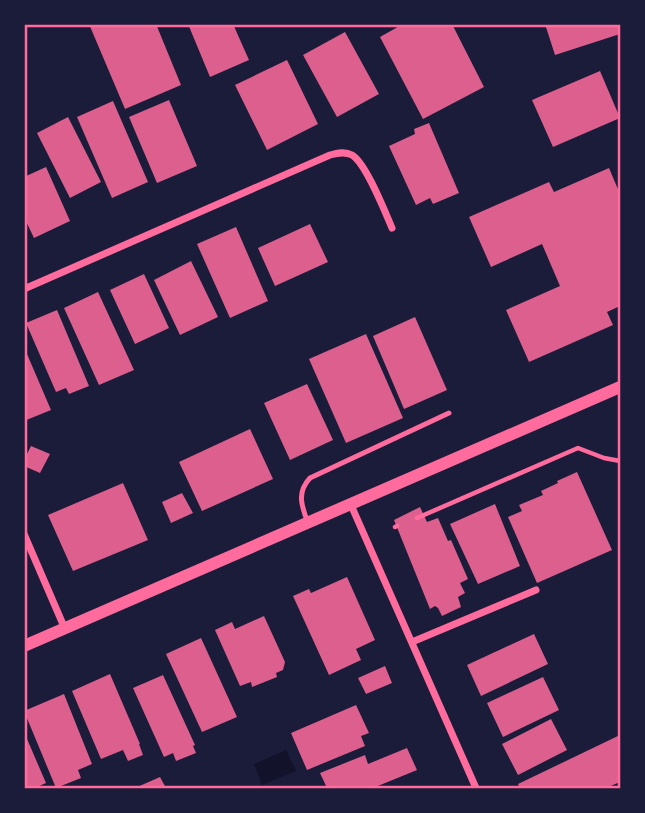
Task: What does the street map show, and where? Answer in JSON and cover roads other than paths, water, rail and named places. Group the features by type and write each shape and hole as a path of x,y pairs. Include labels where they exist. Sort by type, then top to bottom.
{"street":[{"path":"24,289 339,153 350,154 360,162 393,228"},
{"path":"24,646 621,387"},
{"path":"351,505 476,789"},
{"path":"24,534 65,629"},
{"path":"412,642 536,590"}],"lane":[{"path":"308,523 300,498 310,478 449,413"}]}
